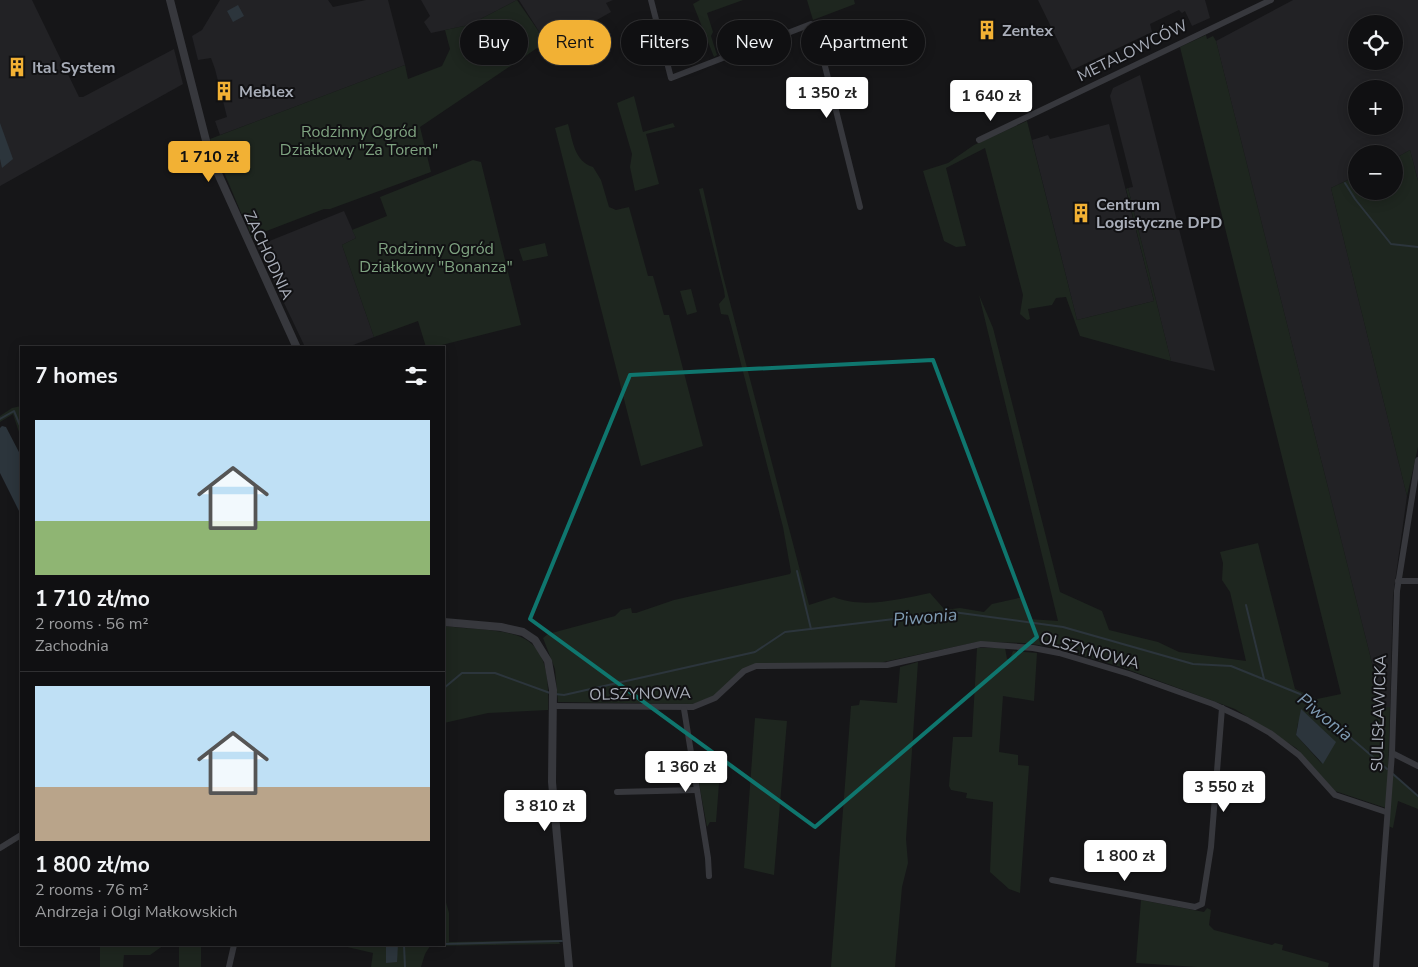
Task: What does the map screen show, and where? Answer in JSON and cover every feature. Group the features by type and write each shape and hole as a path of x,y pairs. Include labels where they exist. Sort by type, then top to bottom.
{"street":[{"name":"ZACHODNIA","path":"170,0 210,156 296,346"},
{"path":"651,0 670,78 811,24 817,34 860,207"},
{"name":"METALOWCÓW","path":"979,140 1271,0"},
{"name":"SULISŁAWICKA","path":"1376,967 1386,812 1392,753 1398,581 1418,460"},
{"path":"1398,581 1418,581"},
{"path":"445,622 514,629 529,636 544,653 551,671 553,693 553,790 569,967"},
{"name":"OLSZYNOWA","path":"553,706 684,708 709,702 722,694 744,671 756,666 887,665 967,646 987,644 1033,648 1066,654 1119,670 1222,708 1260,727 1287,745 1306,762 1335,795 1386,812"},
{"path":"684,708 708,858 709,876"},
{"path":"1052,880 1189,906 1200,906 1204,900 1209,866 1222,708"},
{"path":"1392,753 1418,766"},
{"path":"617,792 696,790"},
{"path":"0,848 20,836"},
{"path":"229,967 234,946"}],"highlighted area":[{"path":"933,360 1037,637 815,827 530,619 630,375"}],"shaded area":[{"path":"0,0 32,0 79,97 83,97 174,49 183,84 0,186"},
{"path":"220,0 328,0 333,7 366,0 388,0 405,65 220,135 215,121 227,117 215,69 211,58 198,60 192,36 202,30"},
{"path":"421,0 517,0 479,20 460,20 460,27 431,33 424,22 430,16"},
{"path":"519,0 613,0 606,3 611,12 597,20 538,20 538,30"},
{"path":"1038,0 1205,0 1210,18 1192,26 1185,11 1182,13 1179,10 1150,24 1152,32 1072,70"},
{"path":"1293,0 1418,0 1418,181 1410,150 1403,154 1403,145 1348,145 1348,180 1331,188 1407,496 1393,596 1390,707 1383,707 1216,41"},
{"path":"238,5 244,16 233,22 227,11"},
{"path":"1140,75 1215,371 1171,361 1128,188 1133,187 1110,96 1113,88"},
{"path":"0,123 13,159 2,168 0,159"},
{"path":"1109,124 1154,301 1077,320 1032,140 1048,135 1050,139"},
{"path":"344,211 356,238 342,245 374,337 351,346 305,346 257,246"},
{"path":"2,426 6,427 20,454 20,513 0,473 0,428"},
{"path":"1301,709 1336,742 1323,764 1296,735"},
{"path":"386,946 398,946 397,962 386,963"}],"green space":[{"name":"Rodzinny Ogród Działkowy \"Za Torem\"","path":"517,0 538,30 538,47 528,54 528,20 479,20"},
{"path":"700,0 743,0 707,13 717,55 714,57 707,39 707,20 699,20 693,4"},
{"path":"807,0 854,0 855,4 813,20"},
{"name":"Rodzinny Ogród Działkowy \"Za Torem\"","path":"460,27 460,65 512,65 420,127 431,172 330,209 324,209 251,237 245,216 242,215 210,139 405,65 408,79 442,66 450,49 445,30"},
{"path":"1206,35 1207,39 1213,36 1216,41 1383,707 1390,707 1388,770 1418,796 1418,809 1398,801 1393,828 1388,826 1389,809 1335,791 1296,748 1235,709 1121,667 1052,647 1024,643 977,642 879,663 759,663 752,665 714,696 693,704 558,702 555,669 543,638 548,634 615,616 621,610 631,608 632,613 636,613 674,600 790,574 791,572 783,527 731,325 728,315 721,314 719,304 725,297 724,290 699,189 703,188 722,272 809,605 834,597 845,601 869,603 930,593 945,610 960,608 984,612 992,604 1023,597 1029,619 1058,621 979,295 993,328 1060,592 1102,611 1109,630 1158,642 1179,652 1246,661 1230,592 1222,580 1223,563 1220,552 1258,543 1295,689 1317,699 1341,694 1180,47","holes":["1298,723 1322,764 1296,735"]},
{"path":"634,96 643,132 673,123 675,127 646,134 659,184 635,191 630,167 632,154 617,103"},
{"path":"1027,121 1077,320 1154,301 1126,189 1128,188 1171,361 1080,336 1066,297 1056,298 1052,305 1028,309 1030,319 1027,320 1020,314 1023,295 985,148 946,168 966,246 956,247 944,241 923,171 948,163 974,145"},
{"path":"568,124 575,150 582,160 593,167 601,180 609,207 616,210 629,207 648,276 653,276 664,315 669,315 703,446 641,466 555,128"},
{"path":"1410,150 1418,181 1418,447 1407,496 1331,188 1348,180 1348,200 1403,200 1403,154"},
{"name":"Rodzinny Ogród Działkowy \"Bonanza\"","path":"473,160 481,162 521,325 438,346 426,346 418,321 374,337 342,245 356,238 352,230 387,216 380,197"},
{"path":"545,243 548,256 523,261 519,249"},
{"path":"691,289 697,312 687,315 680,291"},
{"path":"20,406 20,435 13,414 0,422 0,416 12,408"},
{"path":"445,626 490,630 524,638 535,647 543,661 548,682 548,710 488,713 445,723"},
{"path":"977,648 1005,648 1007,659 1010,659 1013,651 1037,653 1034,701 1003,696 999,752 1018,755 1018,765 1029,766 1020,893 1009,889 990,872 993,802 966,798 967,793 951,790 949,786 953,737 972,737"},
{"path":"918,662 906,839 908,863 902,887 895,967 831,967 851,706 859,705 860,700 897,703 900,667"},
{"path":"755,718 787,721 774,875 744,868"},
{"path":"720,771 716,822 710,822 707,827 697,772"},
{"path":"445,899 449,913 449,942 558,940 560,944 445,946"},
{"path":"1141,900 1204,912 1207,908 1211,910 1209,925 1214,930 1272,945 1275,943 1283,945 1282,950 1329,963 1328,967 1197,967 1136,963"},
{"path":"100,946 163,946 150,955 124,955 123,967 100,967"},
{"path":"179,946 201,946 201,967 179,967"},
{"path":"343,946 430,946 421,967 371,967 373,953"}],"waterway":[{"path":"1345,183 1355,199 1391,244 1418,247"},
{"path":"0,419 14,411 20,426"},
{"path":"797,571 811,629"},
{"path":"1246,605 1264,679"},
{"name":"Piwonia","path":"555,694 564,695 755,652 785,632 953,612 1063,627 1193,664 1231,666 1300,694 1387,769"},
{"name":"Piwonia","path":"445,687 462,673 495,673 550,693"},
{"name":"Piwonia","path":"1393,774 1418,796"},
{"path":"445,944 562,941"},
{"name":"Piwonia","path":"404,946 405,967"}],"place":[{"name":"Zentex","path":"987,30"},
{"name":"Ital System","path":"17,67"},
{"name":"Meblex","path":"224,91"},
{"name":"Centrum Logistyczne DPD","path":"1081,213"}]}
